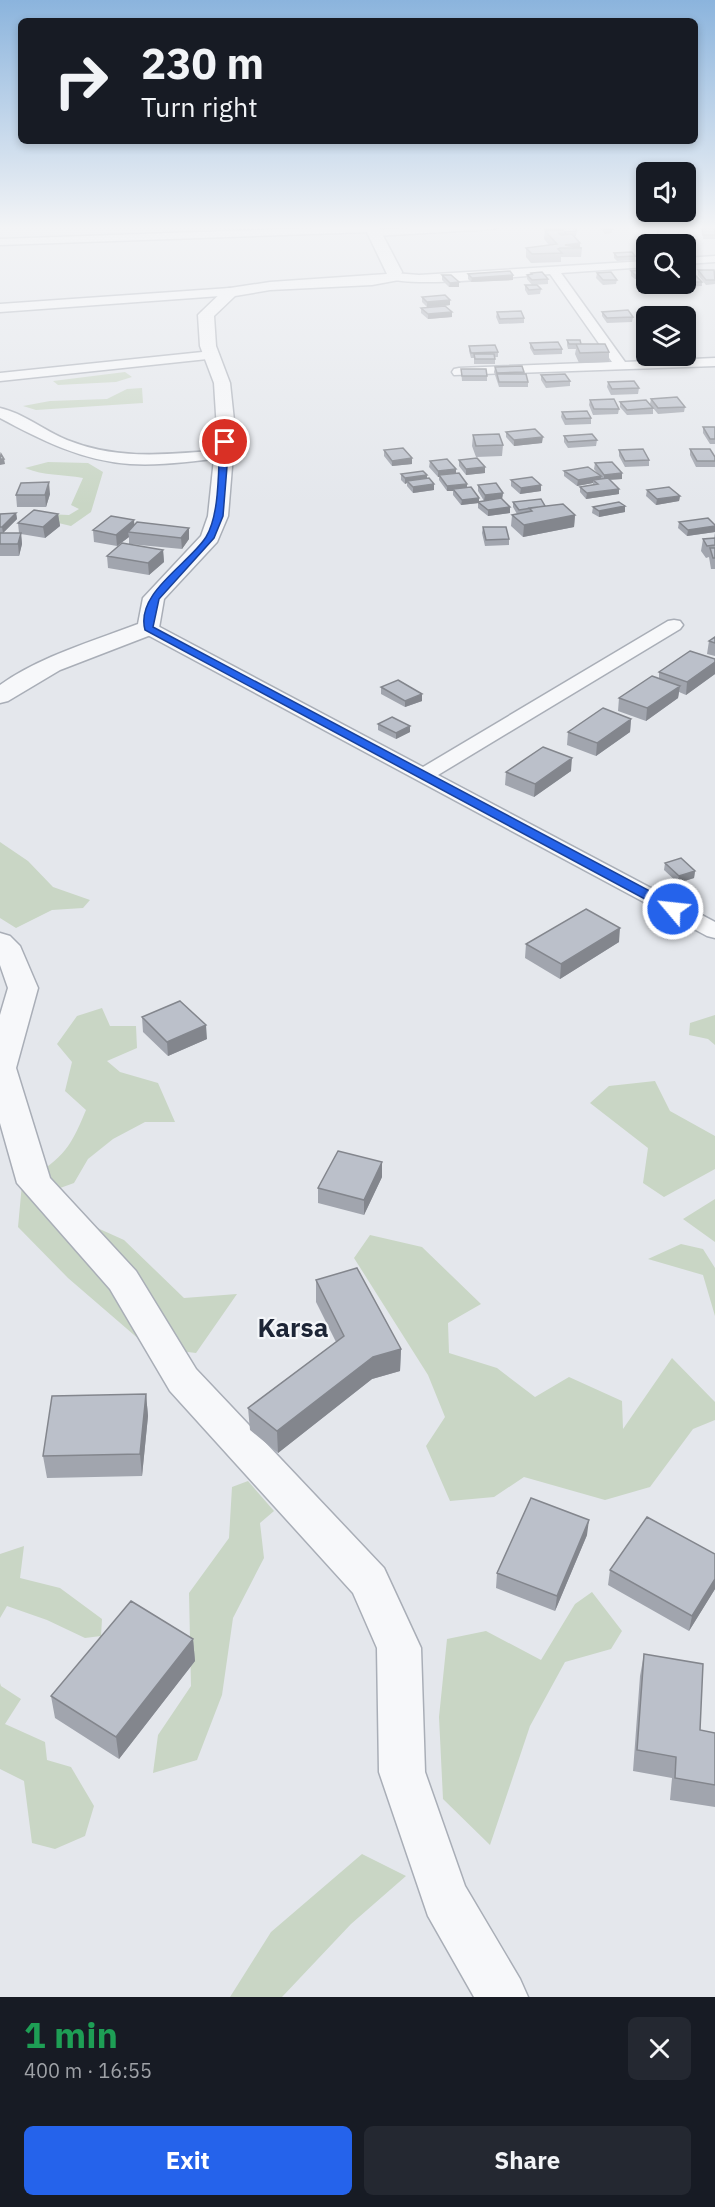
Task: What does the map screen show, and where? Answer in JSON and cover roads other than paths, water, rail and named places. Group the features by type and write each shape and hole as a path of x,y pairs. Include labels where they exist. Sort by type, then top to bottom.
{"street":[{"path":"148,628 154,598 210,538 218,516 226,430 222,383 208,346 206,319"},
{"path":"588,319 621,366"},
{"path":"0,377 212,355"},
{"path":"459,372 710,362 715,377"},
{"path":"0,412 70,447 104,457 147,460 224,454"},
{"path":"423,775 674,625"},
{"path":"0,696 12,686 68,659 148,628 715,931"},
{"path":"0,942 10,952 23,988 0,1068 34,1184 123,1280 183,1380 369,1581 399,1648 402,1772 445,1899 502,1997"}],"district":[{"name":"Karsa","path":"293,1327"}]}
